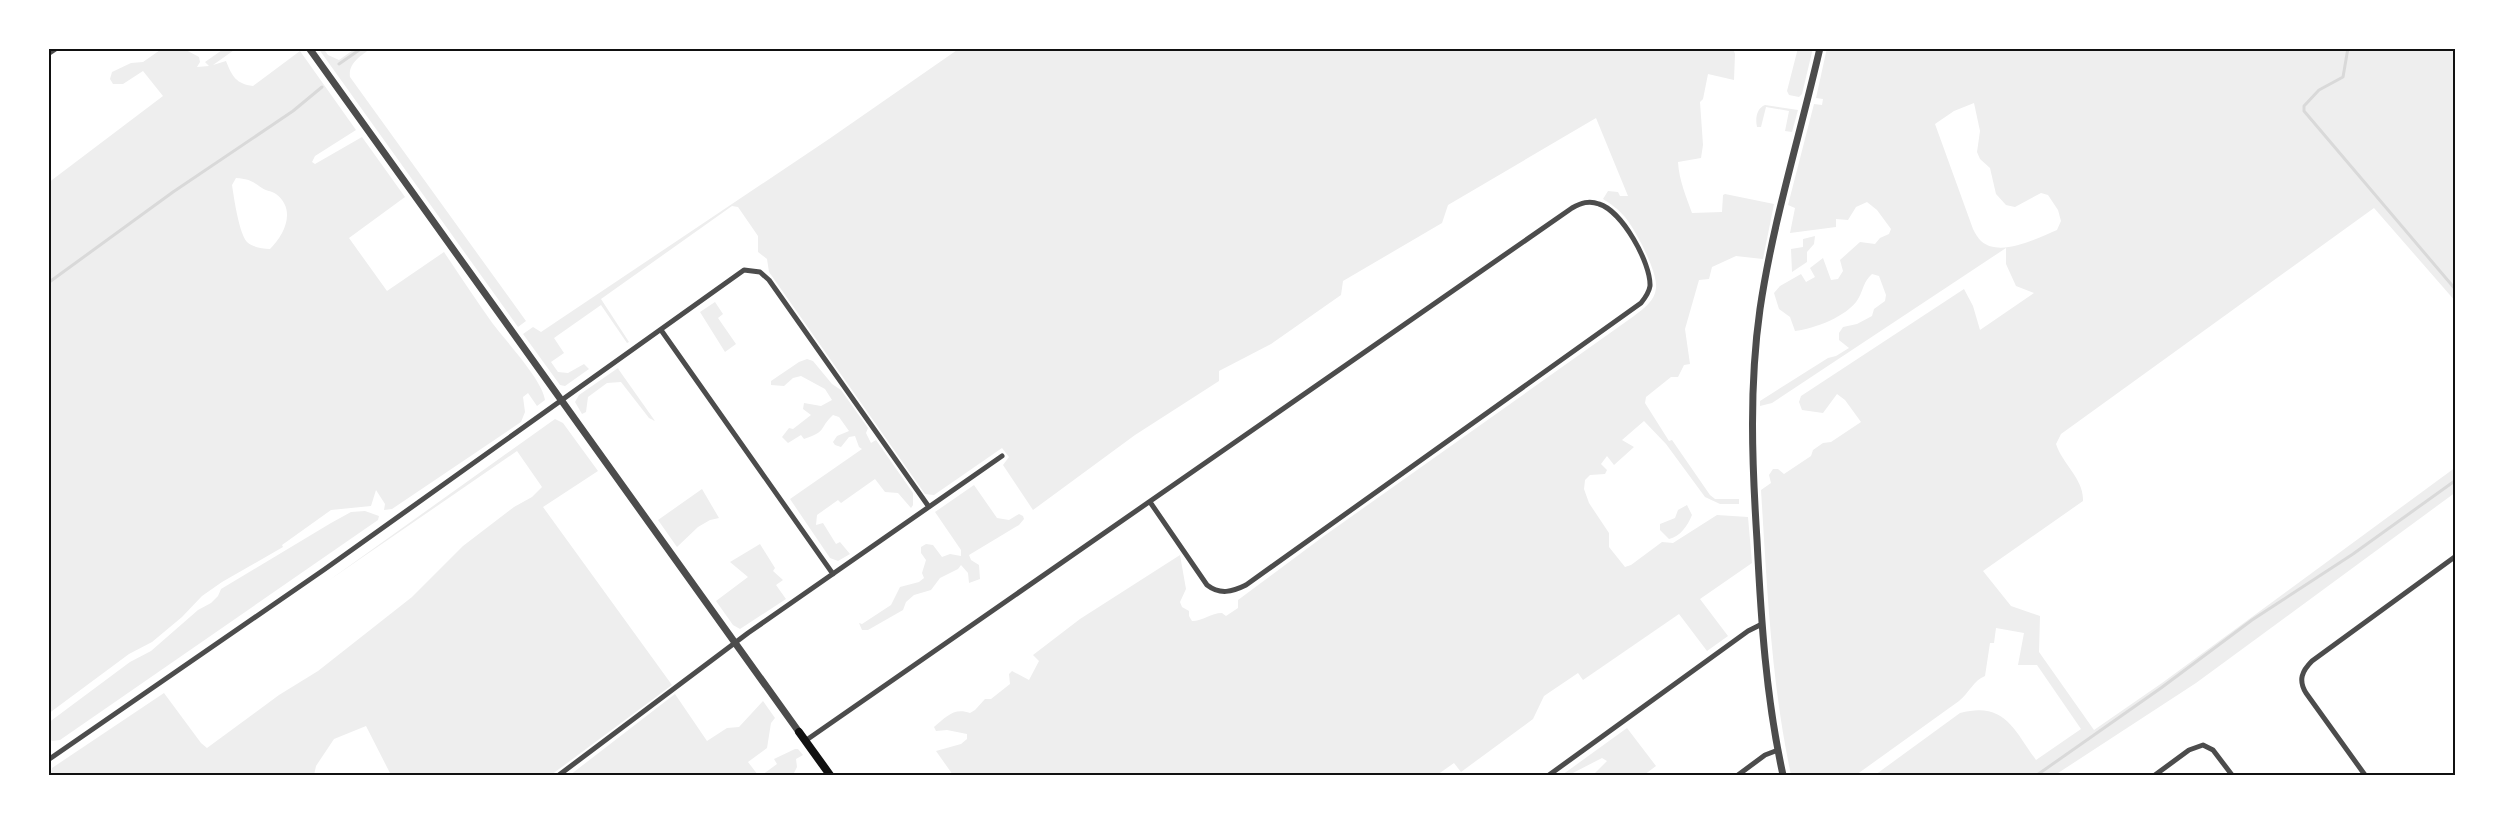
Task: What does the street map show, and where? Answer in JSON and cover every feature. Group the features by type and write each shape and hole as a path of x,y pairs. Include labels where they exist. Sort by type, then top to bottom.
{"main road":[{"path":"799,732 830,775"}],"street":[{"path":"48,54 57,48"},
{"path":"309,48 799,732"},
{"path":"1783,775 1762,624 1752,453 1752,399 1757,339 1772,247 1820,48"},
{"path":"805,741 1572,208 1588,202 1600,204 1617,216 1629,233 1648,274 1649,291 1641,303 1246,585 1228,592 1216,591 1207,585 1150,502"},
{"path":"48,760 325,569 740,273 749,269 760,272 769,280 929,507"},
{"path":"662,330 833,574"},
{"path":"559,775 735,643 1002,456"},
{"path":"2365,775 2306,693 2301,683 2301,676 2312,661 2456,556"},
{"path":"1549,775 1751,629 1762,624"},
{"path":"2456,700 2456,708"},
{"path":"2155,775 2189,750 2203,745 2213,750 2232,775"},
{"path":"1738,775 1765,755 1778,750"}],"shaded area":[{"path":"163,48 188,48 186,50 199,57 200,62 197,67 209,66 205,62 225,48 237,48 213,65 226,61 235,78 253,86 300,51 356,130 315,156 312,162 315,164 362,137 405,197 349,238 387,291 444,252 493,324 538,382 545,400 537,406 528,393 523,397 525,412 521,422 392,509 384,510 385,504 376,490 371,506 331,510 282,545 283,547 202,596 182,617 152,642 129,654 48,714 48,183 163,96 143,71 123,84 113,84 110,79 112,72 131,63 143,62","holes":["236,178 250,181 276,194 286,207 284,230 270,249 252,245 244,238 232,185"]},
{"path":"318,48 323,48 328,55 339,60 356,48 371,48 353,64 350,77 526,321 518,327"},
{"path":"960,48 1733,48 1735,54 1734,80 1708,74 1703,99 1700,102 1703,145 1701,158 1678,162 1683,188 1692,213 1722,212 1723,195 1725,194 1774,204 1763,259 1736,256 1712,267 1709,279 1699,280 1685,329 1690,364 1684,365 1678,377 1671,377 1646,397 1645,403 1669,441 1672,440 1710,495 1715,499 1739,499 1739,504 1720,504 1705,497 1666,444 1644,421 1622,440 1634,447 1614,465 1607,456 1601,464 1607,470 1605,474 1590,475 1585,480 1584,489 1589,503 1609,533 1609,547 1625,567 1662,542 1673,543 1717,515 1748,517 1752,563 1700,599 1728,636 1707,651 1679,614 1583,680 1578,673 1544,696 1533,719 1461,772 1454,763 1437,775 953,775 936,751 961,744 967,739 967,734 947,730 936,731 934,727 950,714 959,711 970,713 985,699 991,699 1010,684 1009,674 1012,671 1029,680 1039,661 1033,655 1080,619 1180,555 1186,589 1180,602 1182,607 1189,611 1192,621 1218,613 1226,616 1238,608 1238,600 1324,536 1634,316 1651,301 1656,288 1650,262 1634,231 1622,214 1603,199 1608,191 1618,192 1620,196 1628,196 1596,118 1448,205 1442,223 1343,281 1341,295 1271,344 1219,371 1219,381 1135,435 1033,510 1003,465 1009,457 1002,448 934,495 925,494 769,272 767,259 758,252 758,236 738,207 732,206 601,299 629,342 627,343 601,305 554,338 564,353 551,362 558,372 568,373 584,364 589,369 565,386 560,385 523,334 533,327 541,332 829,139"},
{"path":"1798,48 1813,48 1802,94 1799,97 1789,95 1787,91"},
{"path":"1827,48 2456,48 2456,270 2454,272 2456,302 2374,208 2061,434 2056,444 2077,479 2083,501 1983,571 2011,606 2040,616 2039,652 2094,730 2162,683 2456,467 2456,492 2196,683 2055,775 1875,775 1960,713 1975,710 1998,715 2014,729 2036,760 2081,729 2037,665 2018,665 2024,633 1996,628 1994,643 1990,643 1985,676 1959,701 1856,775 1791,775 1774,669 1761,490 1771,483 1769,475 1773,469 1778,469 1784,474 1811,456 1813,450 1823,443 1831,442 1861,422 1845,400 1837,394 1823,413 1802,410 1799,402 1801,396 1964,289 1973,306 1980,330 2034,293 2016,286 2006,264 2006,248 1772,403 1760,406 1760,401 1828,358 1849,348 1839,340 1839,333 1843,327 1857,324 1872,316 1874,309 1885,301 1886,295 1879,276 1872,274 1860,295 1847,311 1811,328 1795,331 1790,317 1779,309 1774,293 1780,286 1801,274 1806,282 1815,277 1810,268 1823,258 1831,280 1838,279 1843,271 1840,260 1860,242 1875,244 1880,238 1889,234 1891,229 1877,210 1867,202 1856,207 1848,220 1836,219 1836,227 1790,233 1795,208 1788,205 1814,104 1822,105 1823,99 1816,98","holes":["1974,103 1980,131 1977,152 1980,159 1990,168 1996,194 2006,205 2015,207 2041,193 2048,195 2058,210 2061,221 2057,230 2008,247 1998,248 1981,241 1973,229 1935,124 1954,111"]},
{"path":"1765,105 1798,110 1792,132 1785,131 1789,111 1766,107 1761,127 1757,127 1757,114"},
{"path":"1815,236 1814,244 1807,252 1807,262 1792,272 1791,249 1803,247 1803,239"},
{"path":"715,302 723,314 718,318 736,344 725,352 700,312"},
{"path":"807,359 813,361 832,384 841,390 868,428 866,433 871,443 876,440 913,493 911,508 898,493 885,492 875,479 841,503 838,500 817,515 816,525 823,523 836,544 840,542 850,554 838,561 830,558 790,499 862,449 855,436 849,437 841,447 835,445 833,442 837,436 849,431 839,417 833,415 820,432 812,436 804,439 801,435 788,443 782,437 789,428 793,429 811,415 803,409 804,403 821,406 832,400 825,389 801,376 793,378 784,386 771,385 771,381"},
{"path":"618,368 655,421 649,418 621,382 607,383 588,397 586,412 582,414 575,402 579,395"},
{"path":"555,419 563,423 598,471 543,507 672,685 551,775 391,775 366,726 334,739 316,766 314,775 57,775 51,773 52,768 164,693 207,748 279,695 318,671 412,597 463,546 514,507 532,497 542,487 517,451 328,581"},
{"path":"974,485 997,518 1009,520 1019,514 1024,519 1019,525 969,555 971,560 979,565 980,579 969,583 968,573 961,565 958,569 940,578 931,590 914,595 906,602 903,610 868,630 862,630 859,623 862,624 891,605 900,587 919,582 924,578 922,573 926,560 921,553 921,547 926,544 933,545 942,557 950,554 961,556 961,550 935,512"},
{"path":"702,489 719,518 698,527 677,547 658,520"},
{"path":"1687,505 1692,515 1690,519 1680,533 1669,539 1660,530 1660,524 1675,518 1678,510"},
{"path":"365,511 379,516 378,520 60,740 52,741 48,737 48,723 130,662 151,651 198,610 211,603 221,589 351,512"},
{"path":"760,544 775,568 773,571 783,580 776,585 786,599 740,629 733,625 716,601 748,577 730,562"},
{"path":"675,694 707,741 727,728 739,727 763,701 775,718 771,723 767,748 748,762 758,775 570,775"},
{"path":"1627,728 1656,766 1644,775 1593,775 1607,761 1602,758 1569,775 1562,775"},
{"path":"795,749 803,755 796,759 797,767 793,775 762,775 777,764 774,759"}],"waterway":[{"path":"339,64 362,48"},
{"path":"2348,48 2343,77 2319,90 2304,106 2304,111 2456,290"},
{"path":"48,283 173,192 293,111 322,87"},
{"path":"2037,775 2161,688 2252,620 2353,554 2456,480"}]}
